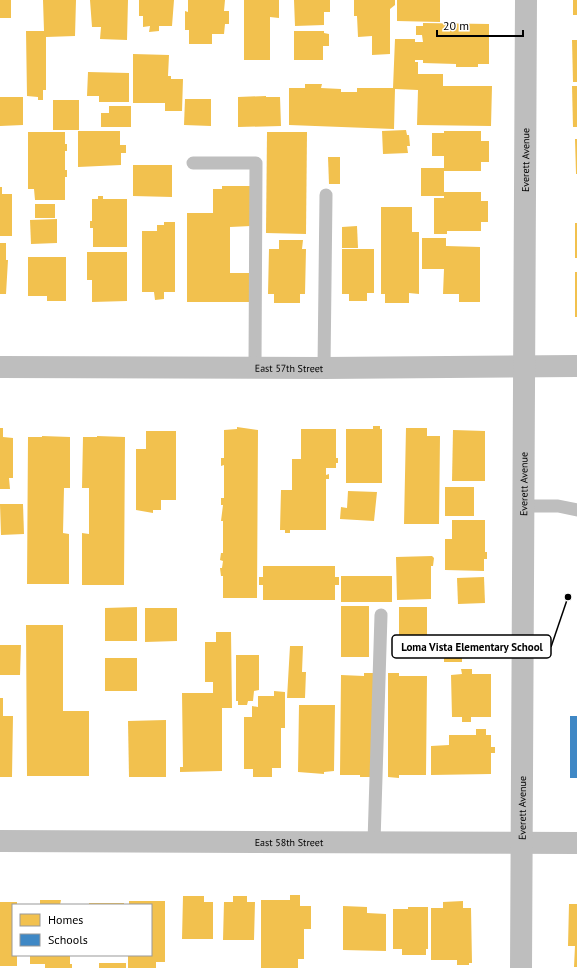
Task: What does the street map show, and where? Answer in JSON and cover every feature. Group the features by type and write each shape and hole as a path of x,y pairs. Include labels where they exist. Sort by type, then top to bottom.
{"street":[{"name":"Everett Avenue","path":"521,968 526,0"},
{"name":"East 57th Street","path":"0,367 324,368 577,366"},
{"name":"East 58th Street","path":"0,841 577,843"}],"lane":[{"path":"193,163 256,164 254,367"},
{"path":"324,368 326,195"},
{"path":"523,506 558,506 577,510"},
{"path":"374,842 381,615"}],"building: Homes":[{"path":"0,0 11,0 11,18 0,18"},
{"path":"43,0 76,0 75,36 46,37 46,90 43,90 43,100 38,100 38,97 27,96 26,31 44,31"},
{"path":"90,0 128,0 127,40 100,39 101,27 92,27"},
{"path":"139,0 174,0 172,26 159,26 159,31 149,32 150,26 143,27 143,16 139,16"},
{"path":"188,0 225,0 224,11 229,11 229,24 225,24 224,34 212,34 212,44 189,44 189,30 185,30 185,11 188,12"},
{"path":"244,0 279,0 279,18 270,17 270,60 244,60"},
{"path":"294,0 330,0 330,12 324,12 324,25 295,26"},
{"path":"354,0 395,0 395,5 390,9 390,54 372,55 372,36 358,37 357,16 354,16"},
{"path":"397,0 440,0 440,22 397,21"},
{"path":"573,0 577,0 577,15 573,15"},
{"path":"423,23 489,24 489,64 478,64 478,67 456,67 456,64 423,63 423,60 415,60 415,62 418,62 418,74 443,74 443,86 492,86 491,126 417,125 418,90 395,89 394,129 289,125 289,88 305,88 305,84 322,84 321,88 341,89 341,92 357,92 357,88 393,88 395,39 415,39 415,42 423,42 422,35 416,35 416,26 423,26"},
{"path":"294,31 324,31 324,33 329,34 329,46 323,46 323,60 294,60"},
{"path":"572,40 577,40 577,82 573,82"},
{"path":"133,54 169,55 168,76 171,76 171,79 183,79 182,111 165,111 165,103 133,103"},
{"path":"88,72 129,73 129,102 99,102 99,96 87,96"},
{"path":"572,86 577,86 577,127 573,127"},
{"path":"0,97 23,97 23,125 0,126"},
{"path":"238,97 280,97 281,126 238,127"},
{"path":"185,99 211,99 211,126 184,125"},
{"path":"53,100 79,100 79,130 53,130"},
{"path":"109,106 131,106 131,127 101,127 101,113 109,113"},
{"path":"406,130 407,135 409,135 410,146 407,146 408,153 383,154 382,131"},
{"path":"78,131 120,131 120,145 126,145 126,153 121,153 121,165 78,167"},
{"path":"444,131 481,131 481,141 489,141 489,162 481,162 481,171 444,171 444,192 481,192 481,201 488,201 488,222 481,222 481,231 447,231 447,234 434,234 434,198 444,198 444,196 421,196 421,168 444,168 444,156 432,156 432,133 444,133"},
{"path":"28,132 65,132 65,144 67,144 67,151 65,151 65,170 67,170 67,177 65,177 65,200 35,200 34,189 28,189"},
{"path":"267,132 307,132 306,234 266,233"},
{"path":"575,139 577,139 577,174 576,174"},
{"path":"328,157 340,157 340,184 329,184"},
{"path":"133,165 172,165 172,197 133,196"},
{"path":"222,186 251,186 251,226 230,227 230,273 251,273 251,302 187,302 187,213 213,213 213,189 222,189"},
{"path":"0,187 2,187 2,194 12,194 12,236 0,236"},
{"path":"98,196 103,196 103,199 127,199 127,247 93,247 93,228 90,228 90,221 92,221 92,199 98,199"},
{"path":"35,204 55,204 55,218 35,218"},
{"path":"381,207 412,207 412,232 419,232 419,294 409,293 409,303 385,303 385,294 381,294"},
{"path":"57,219 57,243 31,244 30,220"},
{"path":"164,222 175,222 175,292 164,292 164,299 155,300 154,292 142,292 142,231 157,231 157,225 164,225"},
{"path":"575,223 577,223 577,258 575,258"},
{"path":"357,226 358,248 342,248 342,227"},
{"path":"422,238 446,238 446,246 480,247 480,302 459,302 459,294 443,294 444,269 422,269"},
{"path":"279,240 303,240 302,249 306,249 305,294 300,294 300,303 274,303 274,294 268,294 269,249 279,249"},
{"path":"0,243 6,243 6,260 8,260 6,294 0,294"},
{"path":"342,249 374,249 374,293 367,293 367,301 349,301 349,294 342,294"},
{"path":"87,252 127,252 127,301 92,302 92,280 87,280"},
{"path":"28,257 66,257 66,301 47,301 47,296 28,296"},
{"path":"575,272 577,272 577,317 575,317"},
{"path":"373,426 380,426 380,429 382,429 382,483 346,483 346,429 373,429"},
{"path":"237,427 258,430 257,598 223,598 223,576 221,576 220,568 222,568 223,561 220,560 221,553 223,553 223,521 221,521 223,505 221,505 221,498 224,498 224,465 221,466 221,458 224,458 224,430 237,429"},
{"path":"0,428 3,428 3,437 13,438 13,478 9,478 10,489 0,489"},
{"path":"406,428 427,428 427,436 440,436 439,524 404,524"},
{"path":"301,429 336,429 336,458 338,458 338,463 336,463 336,468 326,468 326,475 329,474 329,479 326,479 326,530 290,530 290,533 285,533 285,530 280,530 281,490 292,490 292,459 301,459"},
{"path":"453,430 485,431 485,481 452,481"},
{"path":"146,431 176,431 176,500 161,500 161,510 153,510 153,513 136,510 136,449 146,449"},
{"path":"28,437 70,437 70,488 64,488 63,533 69,534 69,584 27,584"},
{"path":"83,437 125,437 124,585 82,585 82,533 89,534 89,488 82,488"},
{"path":"445,487 474,487 474,516 445,516"},
{"path":"348,491 377,492 374,521 340,519 341,507 347,508"},
{"path":"0,504 23,504 24,534 1,535"},
{"path":"452,520 485,520 485,552 487,552 487,559 484,559 484,571 445,570 445,539 452,539"},
{"path":"432,556 434,558 433,566 431,566 431,599 397,600 396,557"},
{"path":"263,566 335,566 335,577 339,577 339,585 335,585 335,600 263,600 263,585 259,585 259,577 263,577"},
{"path":"341,576 392,576 392,602 341,602"},
{"path":"484,577 485,603 458,604 457,578"},
{"path":"341,606 369,606 369,657 341,657"},
{"path":"137,607 137,641 105,641 105,608"},
{"path":"399,607 427,607 427,657 399,657"},
{"path":"145,608 177,608 177,641 145,642"},
{"path":"26,625 63,625 63,711 89,711 89,776 27,776"},
{"path":"216,632 231,632 232,708 222,708 222,771 180,772 180,767 183,767 182,693 213,693 213,682 205,682 205,642 216,642"},
{"path":"444,636 491,636 492,657 462,657 462,662 444,662"},
{"path":"0,645 21,645 20,675 0,675"},
{"path":"290,646 303,646 302,672 306,672 305,698 287,698"},
{"path":"236,655 259,655 259,690 254,691 253,701 248,701 247,705 238,705 238,701 236,701"},
{"path":"105,658 137,658 137,691 105,691"},
{"path":"461,669 472,669 472,674 491,674 491,717 471,717 471,722 462,722 462,717 452,717 451,675 462,674"},
{"path":"364,673 374,673 373,777 360,777 360,775 340,775 341,675 364,676"},
{"path":"388,673 399,673 399,676 427,676 426,775 399,775 399,778 388,777"},
{"path":"274,691 285,692 285,728 281,728 281,768 272,768 272,777 253,777 253,769 244,769 244,717 252,717 252,706 258,707 258,696 274,696"},
{"path":"0,698 3,698 3,716 13,716 12,777 0,777"},
{"path":"299,705 335,705 334,771 324,772 324,774 298,772"},
{"path":"166,720 166,777 129,777 128,721"},
{"path":"476,729 486,729 486,735 491,735 491,747 495,747 495,753 491,753 491,774 431,775 431,746 449,745 449,735 476,735"},
{"path":"290,895 300,895 300,906 311,906 311,929 304,929 304,959 298,959 298,968 261,968 261,900 290,900"},
{"path":"183,896 204,896 204,902 213,902 213,939 182,939"},
{"path":"233,896 247,896 247,902 255,902 254,940 223,940 224,902 233,902"},
{"path":"40,900 61,900 60,904 40,904"},
{"path":"129,901 165,901 165,962 156,962 156,968 128,968 128,956 152,956 152,904 129,904"},
{"path":"463,901 463,908 471,908 472,963 469,963 469,965 457,965 457,960 431,960 431,908 443,908 443,902"},
{"path":"0,902 17,902 17,904 12,904 12,956 17,956 17,966 0,966"},
{"path":"89,903 124,903 124,904"},
{"path":"569,904 577,904 577,967 574,967 575,946 568,946"},
{"path":"343,906 367,907 367,913 386,914 386,951 343,950"},
{"path":"408,907 428,907 428,949 426,949 426,955 402,955 402,949 393,949 393,909 408,909"},
{"path":"30,956 70,956 70,964 72,964 72,968 45,968 45,964 30,964"},
{"path":"99,963 126,963 126,968 99,968"}],"building: Schools":[{"path":"570,716 577,716 577,778 570,778"}],"place":[{"name":"Loma Vista Elementary School","path":"568,597"}]}
